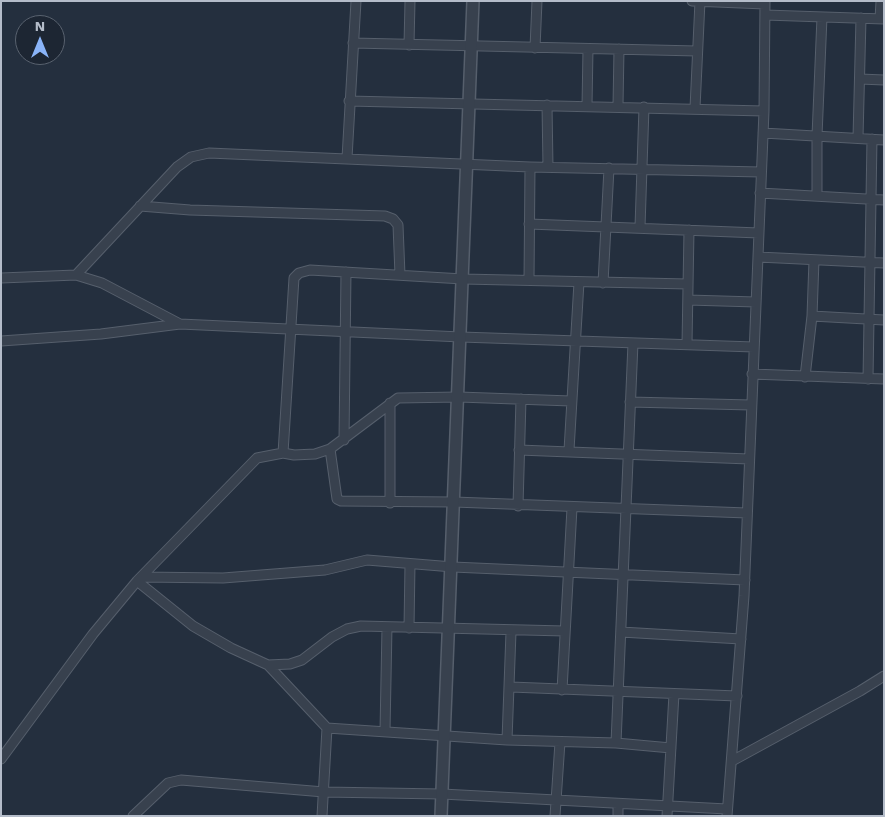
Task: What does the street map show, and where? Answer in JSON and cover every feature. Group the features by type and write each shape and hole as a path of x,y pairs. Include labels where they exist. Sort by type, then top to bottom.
{"street":[{"path":"347,158 356,1"},
{"path":"409,44 410,1"},
{"path":"441,816 450,629 473,1"},
{"path":"536,48 537,1"},
{"path":"133,816 145,807 168,783 181,780 324,792 442,794 618,804 667,811 727,812 745,580 764,111 765,2 692,1"},
{"path":"695,108 700,1"},
{"path":"765,15 882,19 881,1"},
{"path":"817,196 817,136 822,17"},
{"path":"858,138 861,18"},
{"path":"353,43 697,50"},
{"path":"587,106 588,49"},
{"path":"618,106 619,49"},
{"path":"860,79 884,80"},
{"path":"349,101 764,111"},
{"path":"547,105 548,167"},
{"path":"640,227 644,107"},
{"path":"763,133 884,140"},
{"path":"868,379 872,139"},
{"path":"76,275 177,167 191,157 209,153 530,167 761,172"},
{"path":"529,280 530,167"},
{"path":"602,283 609,168"},
{"path":"760,193 884,200"},
{"path":"140,206 190,210 385,216 393,219 398,225 400,275"},
{"path":"529,224 759,233"},
{"path":"687,344 689,230"},
{"path":"758,256 884,263"},
{"path":"805,377 812,316 814,260"},
{"path":"283,453 294,278 299,273 310,270 463,279 688,284"},
{"path":"344,440 346,272"},
{"path":"1,278 76,275 102,283 180,324"},
{"path":"569,450 579,282"},
{"path":"688,300 756,302"},
{"path":"812,316 884,320"},
{"path":"1,341 100,334 180,324 460,337 754,347"},
{"path":"616,743 633,342"},
{"path":"752,374 884,379"},
{"path":"1,759 93,634 139,579 257,458 283,453 294,456 315,454 330,449 398,398 459,396 571,401"},
{"path":"518,506 521,399"},
{"path":"630,402 751,404"},
{"path":"390,403 390,503"},
{"path":"330,449 338,500 390,503 454,502 518,506 747,513"},
{"path":"519,450 569,450 749,459"},
{"path":"562,690 572,508"},
{"path":"139,579 223,578 325,570 367,560 410,564 745,580"},
{"path":"409,628 410,564"},
{"path":"139,579 193,626 231,648 268,665 308,711 327,728 507,740 616,743 671,748"},
{"path":"268,665 290,664 302,660 346,629 361,626 511,632 565,631"},
{"path":"385,731 387,627"},
{"path":"507,740 511,687 511,632"},
{"path":"621,632 741,639"},
{"path":"732,762 884,676"},
{"path":"511,687 737,696"},
{"path":"667,811 674,694"},
{"path":"322,816 327,728"},
{"path":"555,816 560,742"},
{"path":"618,804 618,816"}]}
